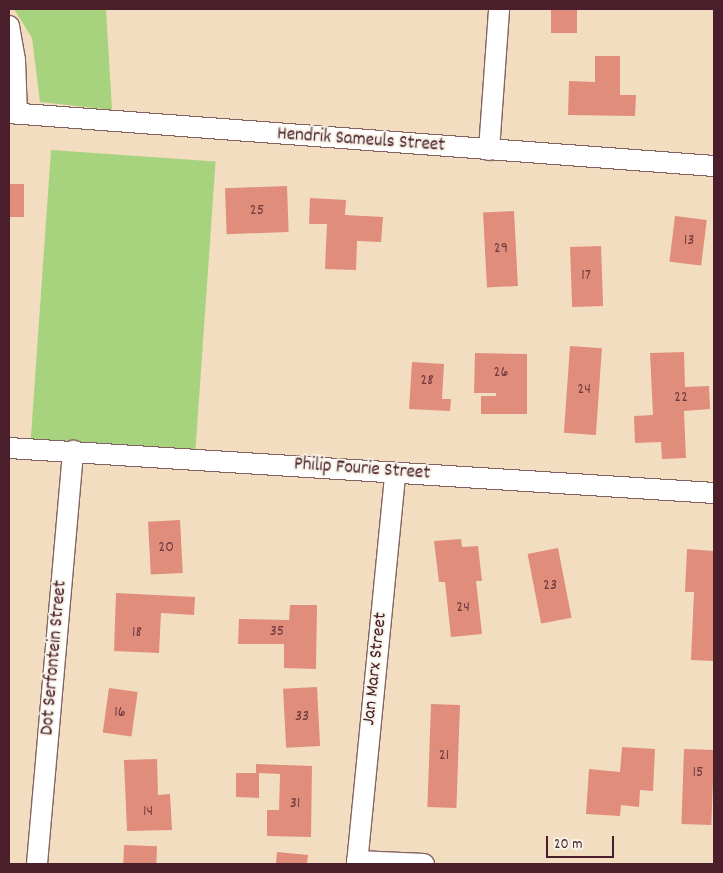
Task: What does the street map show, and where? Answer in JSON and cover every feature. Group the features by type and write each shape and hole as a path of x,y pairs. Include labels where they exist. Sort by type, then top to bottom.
{"street":[{"path":"489,150 499,9"},
{"path":"9,26 15,60 13,114"},
{"name":"Hendrik Sameuls Street","path":"13,114 714,166"},
{"name":"Philip Fourie Street","path":"9,448 714,493"},
{"name":"Dot Serfontein Street","path":"37,864 73,451"},
{"name":"Jan Marx Street","path":"357,863 395,473"},
{"path":"357,863 424,864"}],"green space":[{"path":"14,9 106,9 112,110 40,102 32,38"},
{"path":"51,150 216,162 194,464 30,452"}],"building":[{"path":"551,9 577,9 577,33 551,33"},
{"path":"595,56 620,56 620,95 636,95 635,116 568,115 569,81 595,82"},
{"path":"9,184 24,184 24,217 9,217"},
{"path":"287,186 289,232 227,234 225,188"},
{"path":"310,198 346,200 345,215 383,217 381,242 357,241 356,270 325,269 327,224 309,224"},
{"path":"514,211 518,286 487,288 483,213"},
{"path":"675,216 707,220 701,266 669,262"},
{"path":"601,246 603,306 572,307 570,247"},
{"path":"570,346 602,348 596,435 564,433"},
{"path":"684,352 685,387 709,386 710,409 684,411 686,458 662,459 661,442 635,443 634,416 653,415 650,353"},
{"path":"475,353 527,354 527,414 481,414 481,396 496,396 496,393 474,393"},
{"path":"412,362 444,364 442,399 451,399 450,411 409,409"},
{"path":"180,520 183,573 151,575 148,522"},
{"path":"461,539 462,547 478,546 482,581 476,581 482,634 451,637 445,582 439,582 434,541"},
{"path":"558,548 572,618 541,624 528,554"},
{"path":"687,549 714,551 714,661 691,660 694,592 685,592"},
{"path":"116,593 195,597 194,615 161,613 159,653 114,651"},
{"path":"290,605 317,605 316,669 284,668 284,644 238,644 239,619 289,620"},
{"path":"317,687 320,746 286,748 283,689"},
{"path":"109,688 138,692 131,737 103,733"},
{"path":"431,704 460,705 456,808 427,807"},
{"path":"622,747 655,749 653,791 640,790 639,807 621,805 620,816 586,814 589,769 620,772"},
{"path":"684,749 714,750 711,825 681,824"},
{"path":"157,759 158,795 170,794 172,830 127,831 124,760"},
{"path":"256,764 312,766 311,837 267,836 267,810 279,810 280,774 259,773 259,798 236,797 236,773 256,773"},
{"path":"124,845 157,846 156,864 123,864"},
{"path":"277,852 308,855 307,864 276,864"}]}
